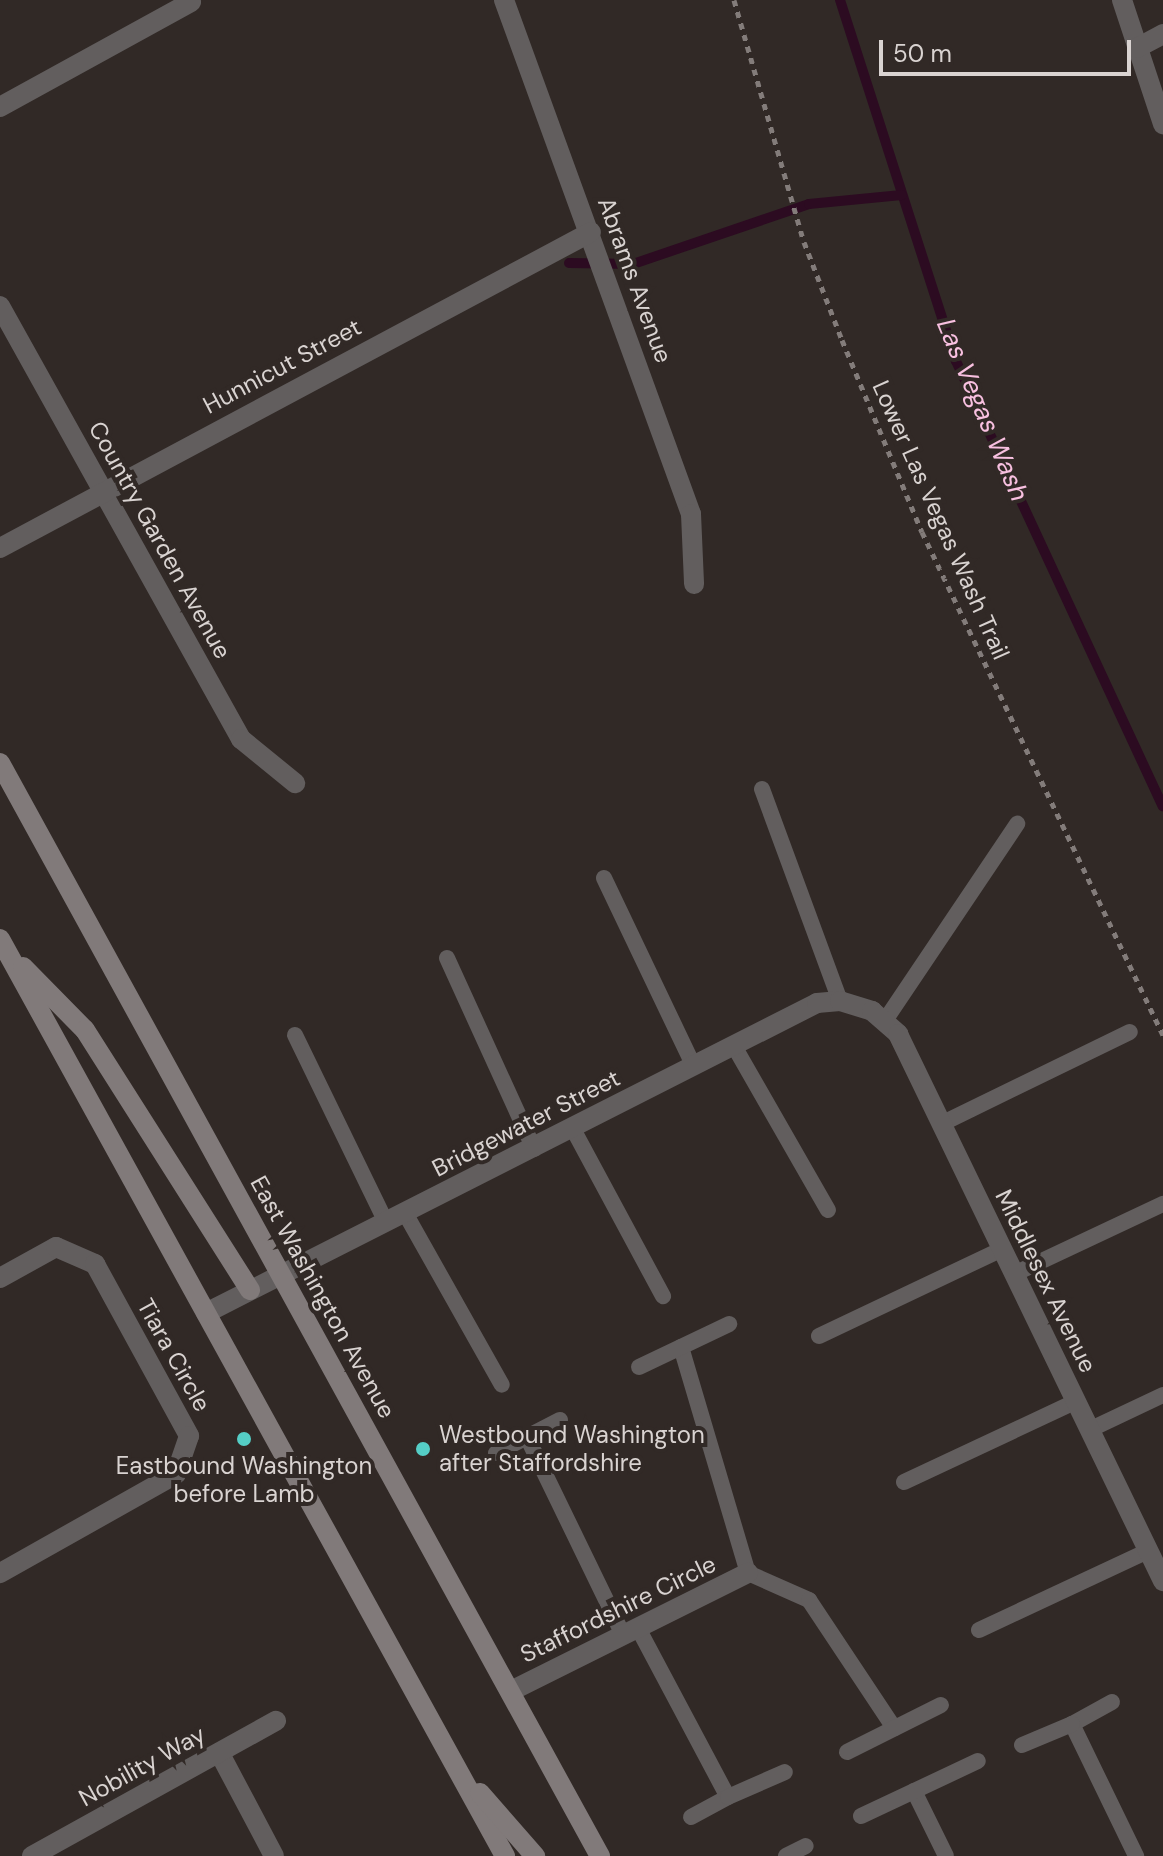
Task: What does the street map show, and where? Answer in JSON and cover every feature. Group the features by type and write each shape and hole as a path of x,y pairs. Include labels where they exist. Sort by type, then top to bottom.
{"main road":[{"name":"East Washington Avenue","path":"0,763 600,1856"},
{"path":"3,944 85,1030 250,1290"},
{"path":"3,944 505,1856"},
{"path":"453,1762 535,1856"}],"street":[{"name":"Abrams Avenue","path":"504,0 591,232 691,514 694,584"},
{"path":"1122,0 1163,124"},
{"path":"0,107 191,2"},
{"path":"1137,48 1163,34"},
{"name":"Hunnicut Street","path":"0,548 103,490 591,232"},
{"name":"Country Garden Avenue","path":"0,306 241,739 295,783"},
{"path":"840,1001 878,1017"},
{"name":"Bridgewater Street","path":"206,1313 817,1003 840,1001"},
{"name":"Middlesex Avenue","path":"878,1017 898,1034 1163,1581"},
{"name":"Tiara Circle","path":"0,1278 56,1247 95,1264 189,1436 176,1474 0,1573"},
{"name":"Staffordshire Circle","path":"511,1691 748,1573"},
{"name":"Nobility Way","path":"32,1856 276,1721"},
{"path":"220,1754 274,1856"}],"lane":[{"path":"762,789 840,1001"},
{"path":"878,1017 1017,824"},
{"path":"604,878 694,1067"},
{"path":"447,958 534,1149"},
{"path":"941,1124 1130,1032"},
{"path":"295,1035 386,1222"},
{"path":"734,1046 828,1210"},
{"path":"573,1129 663,1296"},
{"path":"1014,1274 1163,1204"},
{"path":"405,1213 502,1385"},
{"path":"819,1336 1002,1249"},
{"path":"639,1367 729,1324"},
{"path":"681,1347 748,1573 809,1600 894,1728"},
{"path":"1089,1430 1163,1395"},
{"path":"904,1482 1075,1402"},
{"path":"496,1453 560,1420"},
{"path":"527,1437 630,1632 728,1797"},
{"path":"979,1630 1148,1551"},
{"path":"1022,1745 1072,1724 1112,1702"},
{"path":"847,1752 941,1705"},
{"path":"1072,1724 1136,1856"},
{"path":"861,1816 978,1761"},
{"path":"691,1817 785,1772"},
{"path":"914,1791 946,1856"},
{"path":"786,1856 806,1846"}],"path":[{"name":"Lower Las Vegas Wash Trail","path":"734,0 804,242 842,340 922,532 1163,1035"}],"waterway":[{"name":"Las Vegas Wash","path":"840,0 956,361 1163,806"},
{"path":"569,263 633,264 809,204 902,195"}],"place":[{"name":"Eastbound Washington before Lamb","path":"244,1439"},
{"name":"Westbound Washington after Staffordshire","path":"423,1449"}]}
